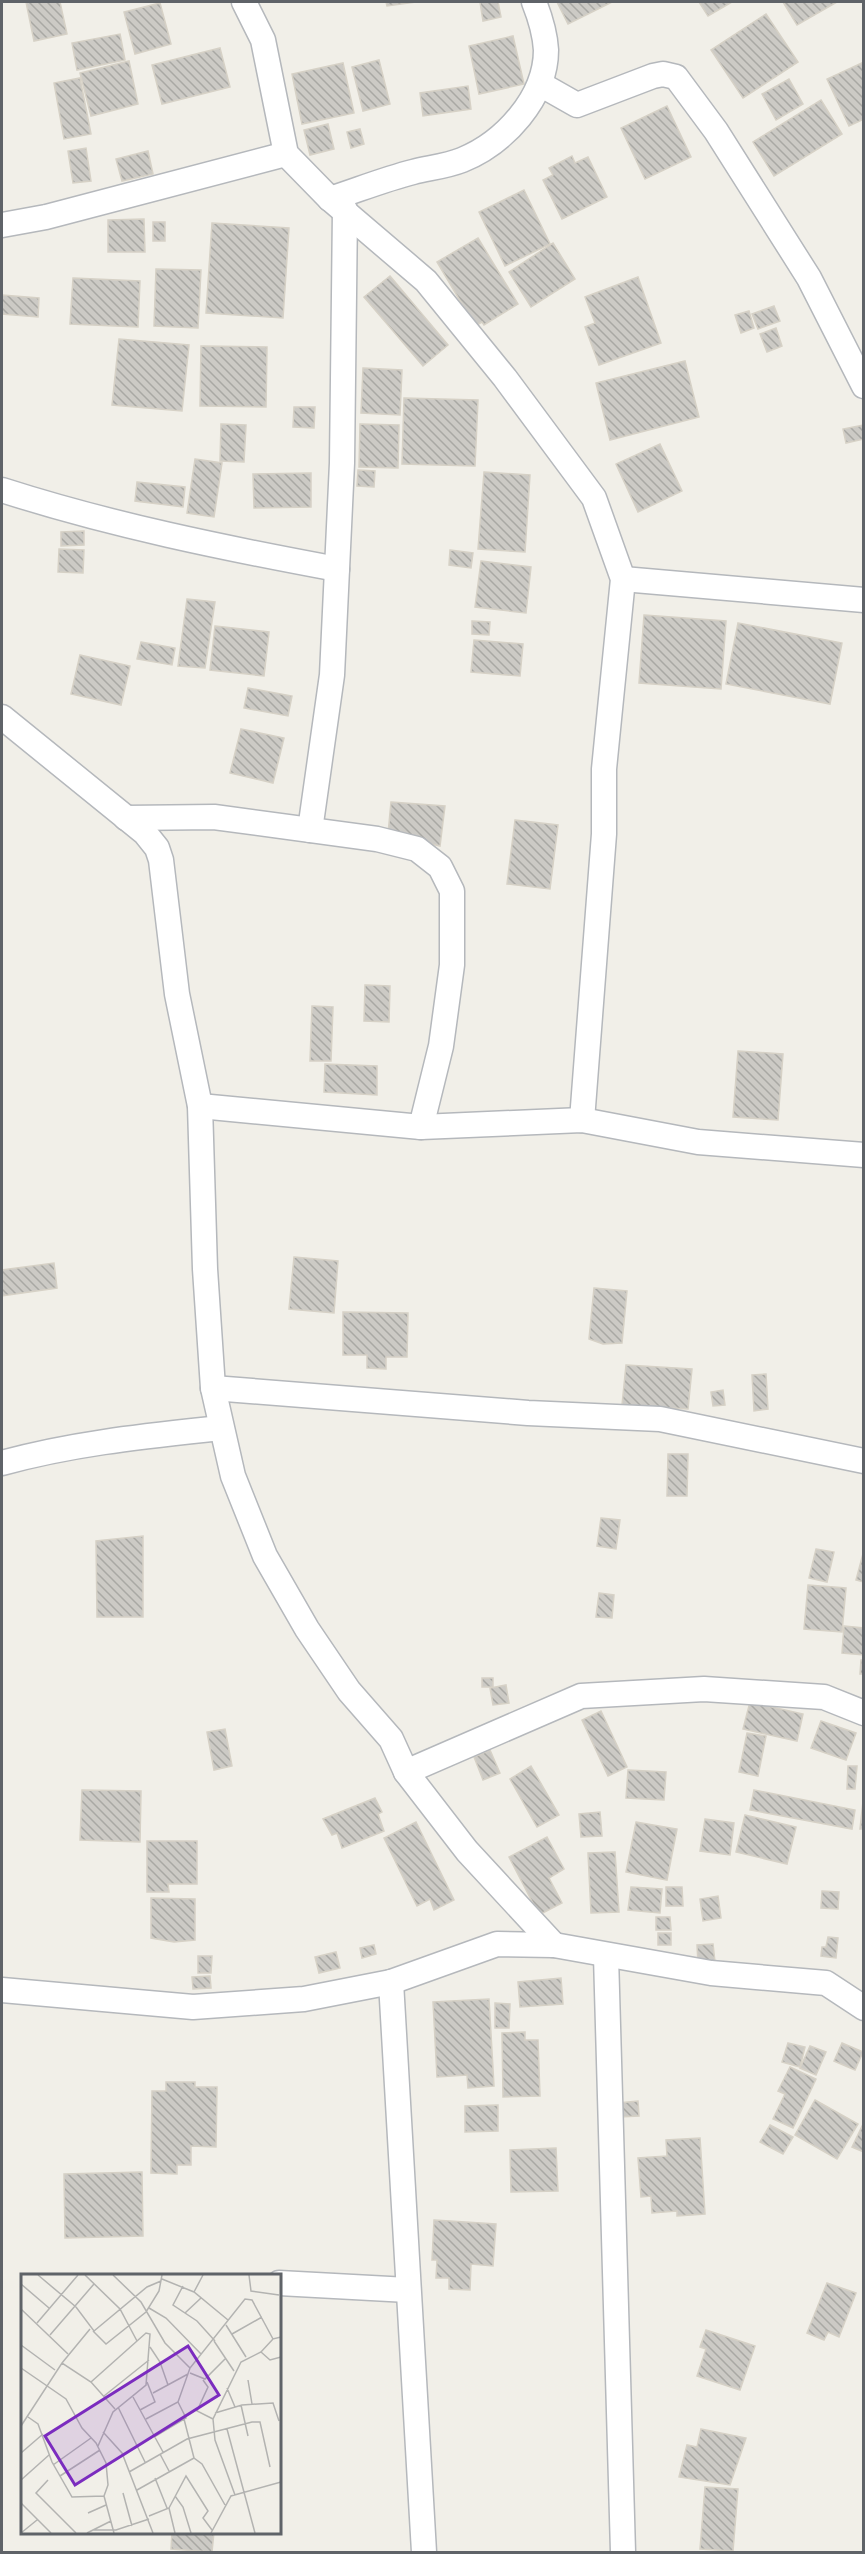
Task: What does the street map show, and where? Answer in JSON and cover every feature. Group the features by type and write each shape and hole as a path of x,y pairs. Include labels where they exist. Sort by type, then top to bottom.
{"street":[{"path":"244,2 263,40 286,154 338,204 426,281 505,378 594,498 623,579 604,769 604,834 582,1120"},
{"path":"338,204 412,172 461,160 493,143 522,114 540,84 546,51 542,24 534,2"},
{"path":"540,84 577,105 653,76 663,74 676,77 716,131 809,278 864,386"},
{"path":"2,225 46,217 286,154"},
{"path":"310,830 332,675 342,463 338,204"},
{"path":"2,490 44,504 196,543 337,569"},
{"path":"623,579 864,600"},
{"path":"2,717 145,833 157,848 161,860 177,994 200,1106 205,1269 213,1388 233,1476 265,1556 307,1629 349,1691 391,1739 406,1772 467,1851 554,1945"},
{"path":"126,818 214,817 377,839 417,849 441,867 452,891 452,965 441,1046 421,1127"},
{"path":"200,1106 421,1127 582,1120 698,1142 864,1155"},
{"path":"213,1388 528,1413 660,1419 864,1461"},
{"path":"2,1463 46,1450 88,1443 221,1428"},
{"path":"406,1772 581,1696 704,1689 824,1697 864,1713"},
{"path":"2,1990 193,2007 304,1999 391,1982 497,1944 554,1945 606,1956 711,1972 826,1983 864,2008"},
{"path":"606,1956 623,2553"},
{"path":"391,1982 424,2553"},
{"path":"280,2283 408,2290"}],"building":[{"path":"26,2 60,2 67,34 34,41"},
{"path":"386,2 416,2 387,6"},
{"path":"480,2 498,2 501,17 483,21"},
{"path":"557,2 612,2 568,24"},
{"path":"699,2 732,2 708,16"},
{"path":"783,2 837,2 797,25"},
{"path":"160,3 171,44 135,54 124,12"},
{"path":"766,14 798,62 743,98 711,50"},
{"path":"120,34 125,60 77,70 72,43"},
{"path":"513,36 524,84 479,94 469,46"},
{"path":"220,48 230,87 162,104 152,65"},
{"path":"379,60 390,104 363,111 352,67"},
{"path":"129,61 138,104 91,116 80,73"},
{"path":"864,62 864,119 849,126 827,79"},
{"path":"343,63 354,113 302,124 292,74"},
{"path":"80,78 91,134 64,139 54,83"},
{"path":"789,79 803,104 776,120 762,94"},
{"path":"468,86 471,109 423,116 420,93"},
{"path":"821,100 842,134 774,176 753,142"},
{"path":"667,106 691,157 645,179 621,128"},
{"path":"328,124 334,149 310,155 304,130"},
{"path":"360,129 364,144 351,148 347,132"},
{"path":"86,148 91,181 73,183 68,151"},
{"path":"148,151 153,174 122,181 116,159"},
{"path":"572,156 575,163 588,157 607,197 562,219 543,180 553,175 549,168"},
{"path":"524,190 550,244 505,266 479,212"},
{"path":"144,219 145,252 108,252 108,220"},
{"path":"153,222 165,222 165,241 153,241"},
{"path":"212,223 289,228 283,318 206,313"},
{"path":"478,238 518,304 484,325 482,322 475,326 437,262"},
{"path":"553,243 575,279 531,307 509,272"},
{"path":"156,269 201,270 198,328 154,326"},
{"path":"390,276 448,345 423,366 364,297"},
{"path":"638,277 661,343 599,365 585,327 595,323 585,297"},
{"path":"73,278 140,281 138,327 70,324"},
{"path":"2,295 39,298 38,317 2,314"},
{"path":"774,306 780,321 758,329 752,314"},
{"path":"749,311 754,328 741,333 735,315"},
{"path":"776,328 782,346 767,352 760,334"},
{"path":"119,339 189,345 182,411 112,405"},
{"path":"201,346 267,347 266,407 200,406"},
{"path":"685,361 699,417 610,440 596,383"},
{"path":"363,368 402,370 400,415 361,413"},
{"path":"404,398 478,400 475,466 402,464"},
{"path":"294,407 315,407 314,428 293,427"},
{"path":"221,424 246,425 244,462 220,461"},
{"path":"360,424 399,425 398,468 359,467"},
{"path":"864,425 864,439 846,443 843,429"},
{"path":"660,444 682,491 638,512 616,464"},
{"path":"195,459 222,463 214,517 187,513"},
{"path":"358,470 375,471 374,487 357,486"},
{"path":"484,472 530,475 525,552 478,549"},
{"path":"311,473 311,507 254,508 253,474"},
{"path":"137,482 185,487 183,507 135,501"},
{"path":"84,531 84,545 61,546 61,532"},
{"path":"59,549 84,550 83,573 58,572"},
{"path":"450,550 473,553 471,568 449,565"},
{"path":"481,561 531,567 526,613 475,607"},
{"path":"187,599 215,602 205,668 178,666"},
{"path":"644,615 726,621 721,689 639,683"},
{"path":"472,621 490,622 489,635 472,634"},
{"path":"738,623 842,643 830,704 726,684"},
{"path":"215,626 269,632 264,676 210,670"},
{"path":"474,640 523,644 520,676 471,672"},
{"path":"141,642 175,648 172,665 137,659"},
{"path":"80,655 130,666 121,705 71,694"},
{"path":"248,688 292,696 288,716 244,708"},
{"path":"241,729 284,738 273,783 230,773"},
{"path":"391,802 445,806 440,846 388,834"},
{"path":"515,820 558,825 550,889 507,884"},
{"path":"365,985 390,986 389,1022 364,1021"},
{"path":"312,1006 333,1007 331,1061 310,1061"},
{"path":"738,1051 783,1054 778,1120 733,1117"},
{"path":"325,1064 377,1066 377,1095 324,1092"},
{"path":"294,1257 338,1261 334,1313 289,1309"},
{"path":"54,1263 57,1288 2,1296 2,1270"},
{"path":"594,1288 627,1291 622,1343 603,1344 589,1339"},
{"path":"343,1312 408,1313 407,1357 386,1357 386,1369 367,1368 367,1355 343,1355"},
{"path":"626,1365 692,1369 688,1409 622,1405"},
{"path":"766,1374 768,1409 754,1411 752,1375"},
{"path":"723,1390 725,1405 713,1406 711,1392"},
{"path":"668,1454 688,1454 687,1496 667,1496"},
{"path":"601,1518 620,1520 616,1549 597,1546"},
{"path":"143,1536 143,1617 97,1617 96,1541"},
{"path":"816,1549 834,1552 827,1582 809,1578"},
{"path":"864,1550 864,1582 856,1580"},
{"path":"808,1585 846,1588 842,1632 804,1629"},
{"path":"599,1593 614,1595 612,1618 596,1617"},
{"path":"844,1626 864,1628 864,1655 842,1653"},
{"path":"861,1660 864,1660 864,1674 860,1674"},
{"path":"482,1678 493,1678 493,1687 482,1687"},
{"path":"506,1685 509,1703 493,1705 490,1688"},
{"path":"750,1702 803,1714 797,1741 743,1729"},
{"path":"601,1711 627,1767 608,1776 582,1720"},
{"path":"821,1721 856,1733 846,1760 811,1748"},
{"path":"225,1729 232,1766 214,1770 207,1732"},
{"path":"747,1733 766,1736 758,1776 739,1772"},
{"path":"490,1750 500,1773 483,1780 474,1757"},
{"path":"531,1766 559,1815 537,1827 510,1779"},
{"path":"848,1766 857,1766 855,1789 847,1789"},
{"path":"628,1770 666,1772 664,1800 626,1798"},
{"path":"82,1790 141,1791 140,1842 80,1840"},
{"path":"754,1790 855,1810 852,1829 750,1810"},
{"path":"864,1792 864,1829 860,1829"},
{"path":"375,1798 382,1812 378,1814 384,1831 342,1848 337,1833 332,1835 323,1819"},
{"path":"600,1812 602,1836 581,1837 579,1814"},
{"path":"745,1815 796,1827 787,1864 736,1852"},
{"path":"705,1819 734,1823 730,1855 700,1851"},
{"path":"416,1822 454,1900 434,1910 430,1899 417,1906 384,1838"},
{"path":"636,1822 677,1829 667,1880 626,1872"},
{"path":"547,1837 564,1869 549,1878 562,1903 539,1915 509,1857"},
{"path":"147,1841 197,1841 197,1884 168,1884 169,1892 147,1892"},
{"path":"615,1852 619,1912 591,1913 588,1853"},
{"path":"631,1887 662,1889 660,1913 628,1910"},
{"path":"666,1887 682,1887 683,1906 666,1906"},
{"path":"822,1891 839,1892 838,1909 821,1908"},
{"path":"718,1896 721,1918 703,1921 700,1899"},
{"path":"151,1898 195,1899 195,1940 174,1942 151,1938"},
{"path":"656,1917 670,1917 671,1930 656,1930"},
{"path":"658,1933 671,1933 671,1945 658,1945"},
{"path":"828,1937 838,1938 836,1958 821,1956 822,1947 826,1947"},
{"path":"713,1944 715,1962 698,1963 697,1945"},
{"path":"374,1945 376,1954 362,1958 360,1948"},
{"path":"336,1952 340,1968 319,1973 315,1957"},
{"path":"198,1956 212,1956 211,1973 198,1973"},
{"path":"210,1976 211,1988 193,1989 192,1977"},
{"path":"561,1978 563,2004 520,2007 518,1982"},
{"path":"489,1999 494,2086 468,2088 467,2075 437,2077 433,2002"},
{"path":"495,2003 510,2004 509,2028 495,2028"},
{"path":"525,2032 525,2040 538,2040 540,2096 503,2097 502,2033"},
{"path":"788,2043 805,2047 800,2067 782,2062"},
{"path":"842,2043 863,2052 855,2070 834,2061"},
{"path":"810,2046 826,2052 816,2075 800,2068"},
{"path":"790,2067 816,2079 793,2128 773,2119 785,2094 778,2091"},
{"path":"166,2082 195,2082 195,2087 217,2087 216,2147 191,2146 191,2165 177,2165 177,2174 151,2173 152,2091 166,2091"},
{"path":"815,2100 858,2124 837,2159 795,2135"},
{"path":"638,2101 639,2116 619,2117 618,2103"},
{"path":"498,2105 498,2131 465,2132 465,2106"},
{"path":"864,2122 864,2152 852,2147"},
{"path":"770,2125 793,2137 783,2154 760,2142"},
{"path":"700,2138 705,2214 677,2216 677,2211 652,2213 651,2196 641,2197 638,2158 667,2156 666,2140"},
{"path":"556,2148 558,2191 511,2192 510,2150"},
{"path":"142,2172 143,2236 65,2238 64,2174"},
{"path":"434,2220 496,2224 493,2266 471,2264 470,2290 449,2289 449,2278 436,2278 437,2260 432,2260"},
{"path":"827,2283 856,2293 839,2337 828,2332 824,2340 807,2333"},
{"path":"706,2330 755,2346 740,2390 697,2376 706,2349 700,2347"},
{"path":"701,2429 746,2438 730,2485 679,2477 687,2445 697,2447"},
{"path":"705,2487 738,2489 733,2551 700,2549"},
{"path":"172,2533 214,2533 212,2552 171,2549"}]}
